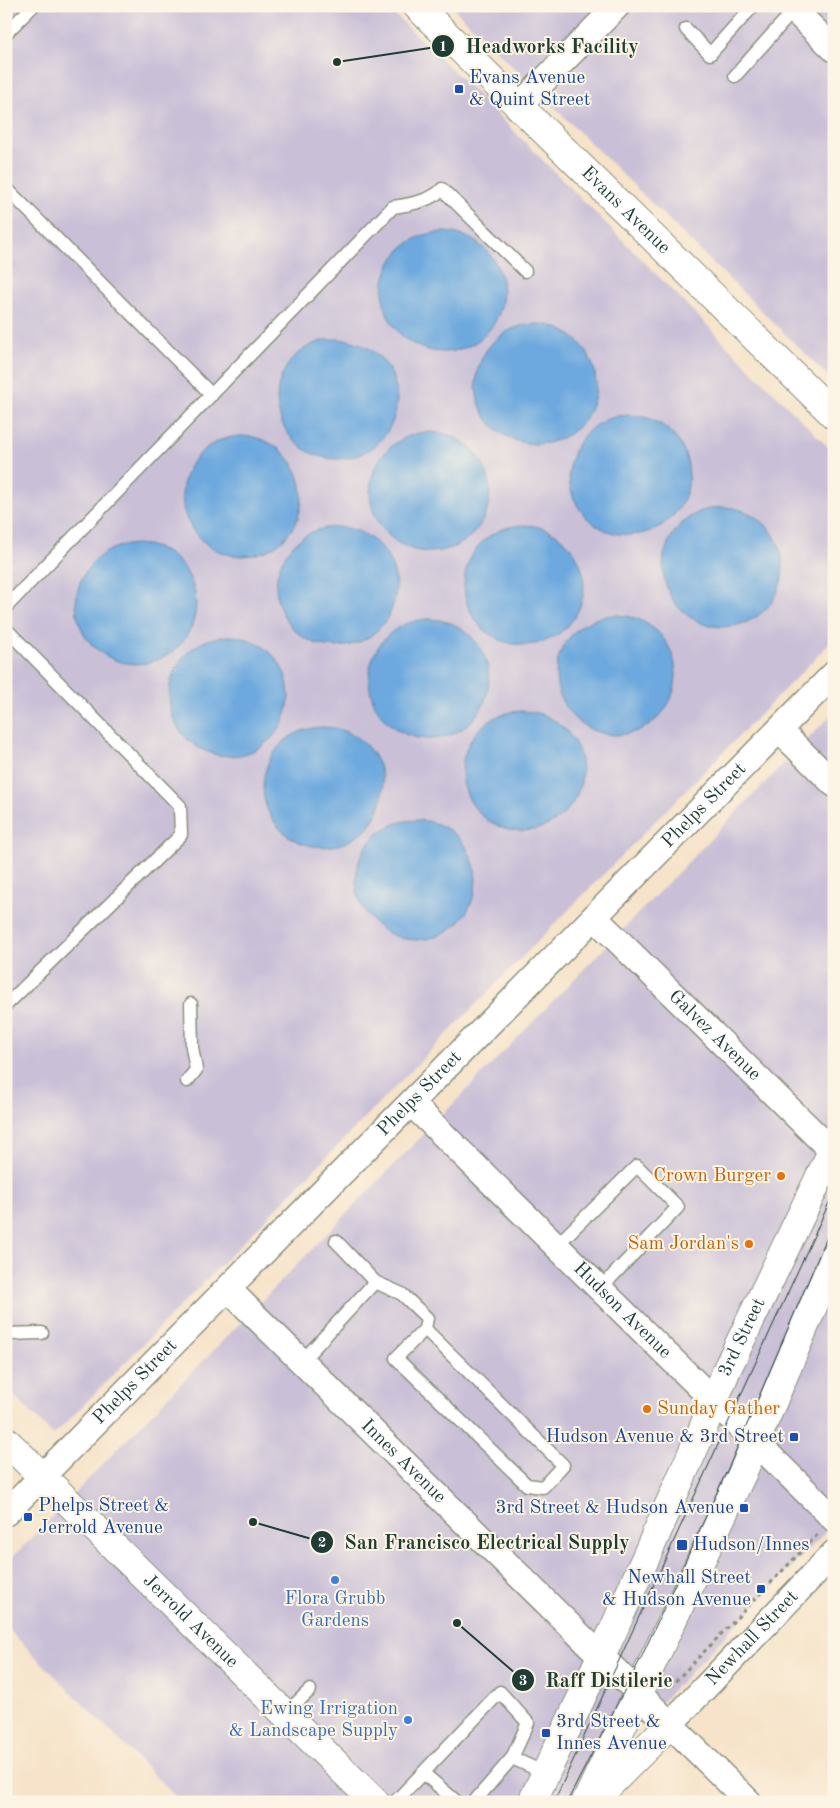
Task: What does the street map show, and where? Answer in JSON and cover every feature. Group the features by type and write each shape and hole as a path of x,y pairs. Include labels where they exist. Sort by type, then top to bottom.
{"main road":[{"name":"Evans Avenue","path":"417,6 834,415"},
{"name":"3rd Street","path":"532,1802 601,1656 714,1401 833,1150"},
{"path":"593,1801 639,1693 756,1442 834,1257"},
{"name":"Jerrold Avenue","path":"6,1441 374,1802"},
{"path":"593,1801 670,1724"}],"street":[{"path":"518,107 617,6"},
{"path":"792,8 834,49"},
{"name":"Phelps Street","path":"6,1514 834,674"},
{"path":"779,730 834,784"},
{"name":"Galvez Avenue","path":"594,917 833,1150"},
{"name":"Hudson Avenue","path":"411,1103 833,1519"},
{"name":"Innes Avenue","path":"228,1289 749,1802"},
{"name":"Newhall Street","path":"670,1724 834,1554"}],"lane":[{"path":"6,33 33,6"},
{"path":"686,29 710,54 752,6"},
{"path":"735,76 792,8"},
{"path":"6,188 212,394"},
{"path":"6,607 392,208 406,206 438,194 442,189 525,270"},
{"path":"6,629 180,806 181,835 6,1004"},
{"path":"188,1081 196,1070 192,1047 191,1004"},
{"path":"556,1246 637,1166 678,1207 600,1289"},
{"path":"336,1241 375,1282 402,1294 427,1318 425,1329 396,1358 527,1485 543,1487 563,1466 425,1329"},
{"path":"302,1361 375,1282"},
{"path":"6,1334 42,1333"},
{"path":"285,1714 310,1690"},
{"path":"395,1802 500,1692 528,1723 512,1758 474,1802"},
{"path":"512,1758 545,1772"},
{"path":"423,1773 457,1802"}],"path":[{"path":"670,1686 833,1519"}],"shaded area":[{"path":"6,6 386,6 481,98 834,453 834,639 54,1435 6,1388"},
{"path":"451,6 834,6 834,382"},
{"path":"834,712 834,1130 821,1161 834,1174 834,1523 565,1802 181,1802 6,1627 6,1564"}],"water":[{"path":"443,232 455,233 466,237 476,242 485,250 493,259 498,269 502,280 502,304 498,315 493,325 485,334 476,342 466,347 455,351 443,352 431,351 420,347 410,342 401,334 393,325 388,315 384,304 383,292 384,280 388,269 393,259 401,250 410,242 420,237 431,233"},
{"path":"536,324 548,325 559,329 569,334 578,342 586,351 591,361 595,372 595,396 591,407 586,417 578,426 569,434 559,439 548,443 536,444 524,443 513,439 503,434 494,426 486,417 481,407 477,396 476,384 477,372 481,361 486,351 494,342 503,334 513,329 524,325"},
{"path":"337,339 349,340 360,344 370,349 379,357 387,366 392,376 396,387 396,411 392,422 387,432 379,441 370,449 360,454 349,458 337,459 325,458 314,454 304,449 295,441 287,432 282,422 278,411 277,399 278,387 282,376 287,366 295,357 304,349 314,344 325,340"},
{"path":"629,415 641,416 652,420 662,425 671,433 679,442 684,452 688,463 688,487 684,498 679,508 671,517 662,525 652,530 641,534 629,535 617,534 606,530 596,525 587,517 579,508 574,498 570,487 569,475 570,463 574,452 579,442 587,433 596,425 606,420 617,416"},
{"path":"430,432 442,433 453,437 463,442 472,450 480,459 485,469 489,480 489,504 485,515 480,525 472,534 463,542 453,547 442,551 430,552 418,551 407,547 397,542 388,534 380,525 375,515 371,504 370,492 371,480 375,469 380,459 388,450 397,442 407,437 418,433"},
{"path":"242,436 254,437 265,441 275,446 284,454 292,463 297,473 301,484 301,508 297,519 292,529 284,538 275,546 265,551 254,555 242,556 230,555 219,551 209,546 200,538 192,529 187,519 183,508 182,496 183,484 187,473 192,463 200,454 209,446 219,441 230,437"},
{"path":"723,507 735,508 746,512 756,517 765,525 773,534 778,544 782,555 782,579 778,590 773,600 765,609 756,617 746,622 735,626 723,627 711,626 700,622 690,617 681,609 673,600 668,590 664,579 663,567 664,555 668,544 673,534 681,525 690,517 700,512 711,508"},
{"path":"524,525 536,526 547,530 557,535 566,543 574,552 579,562 583,573 583,597 579,608 574,618 566,627 557,635 547,640 536,644 524,645 512,644 501,640 491,635 482,627 474,618 469,608 465,597 464,585 465,573 469,562 474,552 482,543 491,535 501,530 512,526"},
{"path":"336,527 348,528 359,532 369,537 378,545 386,554 391,564 395,575 395,599 391,610 386,620 378,629 369,637 359,642 348,646 336,647 324,646 313,642 303,637 294,629 286,620 281,610 277,599 276,587 277,575 281,564 286,554 294,545 303,537 313,532 324,528"},
{"path":"136,544 148,545 159,549 169,554 178,562 186,571 191,581 195,592 195,616 191,627 186,637 178,646 169,654 159,659 148,663 136,664 124,663 113,659 103,654 94,646 86,637 81,627 77,616 76,604 77,592 81,581 86,571 94,562 103,554 113,549 124,545"},
{"path":"616,615 628,616 639,620 649,625 658,633 666,642 671,652 675,663 675,687 671,698 666,708 658,717 649,725 639,730 628,734 616,735 604,734 593,730 583,725 574,717 566,708 561,698 557,687 556,675 557,663 561,652 566,642 574,633 583,625 593,620 604,616"},
{"path":"429,619 441,620 452,624 462,629 471,637 479,646 484,656 488,667 488,691 484,702 479,712 471,721 462,729 452,734 441,738 429,739 417,738 406,734 396,729 387,721 379,712 374,702 370,691 369,679 370,667 374,656 379,646 387,637 396,629 406,624 417,620"},
{"path":"229,636 241,637 252,641 262,646 271,654 279,663 284,673 288,684 288,708 284,719 279,729 271,738 262,746 252,751 241,755 229,756 217,755 206,751 196,746 187,738 179,729 174,719 170,708 169,696 170,684 174,673 179,663 187,654 196,646 206,641 217,637"},
{"path":"522,711 534,712 545,716 555,721 564,729 572,738 577,748 581,759 581,783 577,794 572,804 564,813 555,821 545,826 534,830 522,831 510,830 499,826 489,821 480,813 472,804 467,794 463,783 462,771 463,759 467,748 472,738 480,729 489,721 499,716 510,712"},
{"path":"323,727 335,728 346,732 356,737 365,745 373,754 378,764 382,775 382,799 378,810 373,820 365,829 356,837 346,842 335,846 323,847 311,846 300,842 290,837 281,829 273,820 268,810 264,799 263,787 264,775 268,764 273,754 281,745 290,737 300,732 311,728"},
{"path":"416,820 428,821 439,825 449,830 458,838 466,847 471,857 475,868 475,892 471,903 466,913 458,922 449,930 439,935 428,939 416,940 404,939 393,935 383,930 374,922 366,913 361,903 357,892 356,880 357,868 361,857 366,847 374,838 383,830 393,825 404,821"}],"tram line":[{"path":"554,1802 834,1192"},
{"path":"567,1802 641,1658 731,1462 834,1221"}],"place":[{"name":"Headworks Facility","path":"337,62"},
{"name":"Evans Avenue & Quint Street","path":"459,89"},
{"name":"Crown Burger","path":"781,1176"},
{"name":"Sam Jordan's","path":"749,1244"},
{"name":"Sunday Gather","path":"647,1409"},
{"name":"Hudson Avenue & 3rd Street","path":"794,1437"},
{"name":"3rd Street & Hudson Avenue","path":"744,1508"},
{"name":"Phelps Street & Jerrold Avenue","path":"28,1517"},
{"name":"San Francisco Electrical Supply","path":"253,1522"},
{"name":"Hudson/Innes","path":"682,1545"},
{"name":"Flora Grubb Gardens","path":"335,1580"},
{"name":"Newhall Street & Hudson Avenue","path":"761,1589"},
{"name":"Raff Distilerie","path":"457,1623"},
{"name":"Ewing Irrigation & Landscape Supply","path":"408,1720"},
{"name":"3rd Street & Innes Avenue","path":"546,1733"}]}
